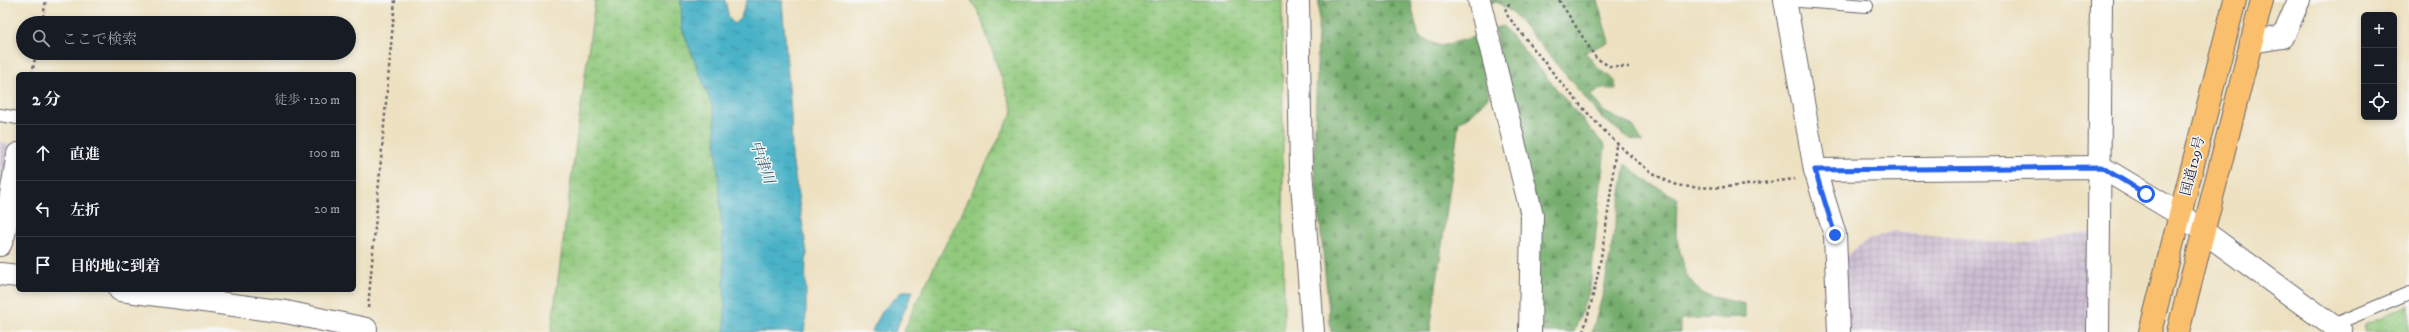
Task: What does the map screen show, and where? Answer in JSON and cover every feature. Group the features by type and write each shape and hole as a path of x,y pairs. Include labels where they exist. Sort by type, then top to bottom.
{"highway":[{"name":"国道129号","path":"2150,332 2235,0"},
{"name":"国道129号","path":"2178,332 2262,0"}],"street":[{"path":"1298,0 1301,170 1313,332"},
{"path":"1478,0 1532,215 1530,332"},
{"path":"1785,0 1816,173 1835,235 1839,332"},
{"path":"2098,332 2101,167 2101,0"},
{"path":"2251,42 2283,37 2299,0"},
{"path":"0,245 4,235 16,166"},
{"path":"1816,173 2101,167 2181,215 2336,329"},
{"path":"0,274 16,276"},
{"path":"135,292 286,312 366,329"}],"lane":[{"path":"1785,0 1867,6"},
{"path":"0,114 16,118"},
{"path":"2336,329 2409,293"}],"path":[{"path":"43,16 46,0"},
{"path":"366,329 395,0"},
{"path":"1509,0 1509,4 1502,14 1505,14 1616,145 1660,177 1681,186 1710,187 1816,173"},
{"path":"1559,0 1561,7 1596,58 1609,66 1629,67"},
{"path":"32,72 35,60"},
{"path":"1583,332 1595,292 1616,145"}],"shaded area":[{"path":"0,142 9,144 0,201"},
{"path":"1894,231 2016,244 2093,232 2094,332 1845,332 1841,259 1868,240"}],"green space":[{"path":"595,0 681,0 682,28 714,111 774,332 551,332"},
{"path":"971,0 1282,0 1284,332 904,332 914,307 1013,111 979,13"},
{"path":"1319,0 1410,0 1419,37 1441,46 1477,36 1489,96 1472,114 1459,122 1430,332 1331,332 1314,164"},
{"path":"1488,0 1597,0 1609,42 1585,52 1599,69 1615,81 1616,89 1602,89 1590,94 1604,112 1633,126 1643,142 1630,139 1602,118 1515,15 1497,2 1489,3"},
{"path":"1503,26 1605,146 1590,289 1574,332 1540,332 1495,28"},
{"path":"1626,164 1645,180 1677,198 1676,236 1686,274 1701,294 1745,304 1745,317 1680,319 1680,332 1592,332 1604,290"},
{"path":"2409,305 2409,332 2364,332 2365,324"}],"water":[{"name":"中津川","path":"681,0 725,0 729,18 734,24 741,17 747,0 782,0 791,113 792,157 807,253 806,312 804,332 725,332 724,268 714,111 682,28"},
{"path":"902,291 913,291 895,332 871,332 883,310"}],"route":[{"path":"1835,235 1815,170 2101,167 2146,194"}]}
